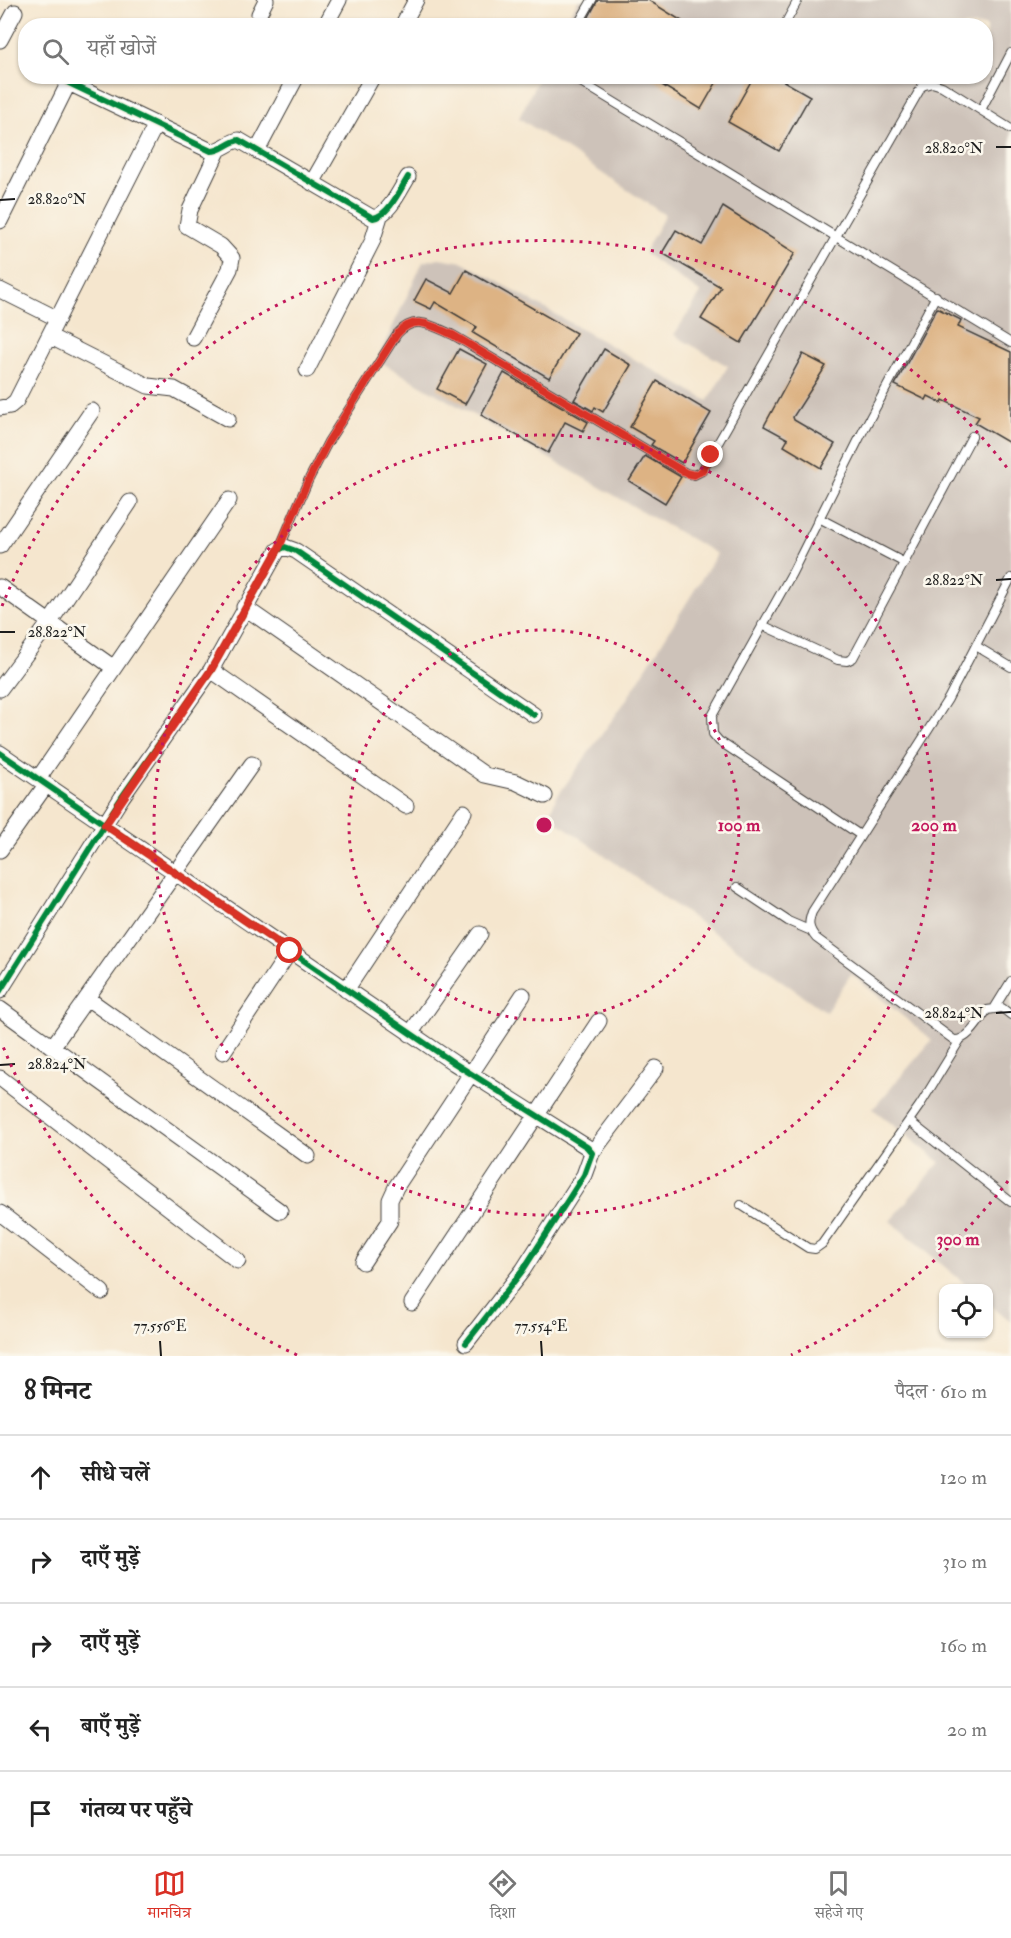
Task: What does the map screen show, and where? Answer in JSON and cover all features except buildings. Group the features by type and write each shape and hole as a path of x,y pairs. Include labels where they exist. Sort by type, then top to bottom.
{"street":[{"path":"329,18 339,0"},
{"path":"406,18 416,0"},
{"path":"0,40 15,12"},
{"path":"0,221 69,84"},
{"path":"79,84 200,147 218,151"},
{"path":"257,151 293,84"},
{"path":"312,183 368,84"},
{"path":"1,408 16,401 156,124"},
{"path":"193,338 230,269 232,258 221,246 188,226 190,210 218,151 231,141 239,140 366,215 380,216"},
{"path":"307,370 372,242 380,216 408,177"},
{"path":"0,290 57,320"},
{"path":"49,336 148,386 174,389 228,419"},
{"path":"0,546 92,411"},
{"path":"0,850 114,668 230,500"},
{"path":"0,689 50,622 130,502"},
{"path":"0,991 105,825 211,670 244,607 278,550 285,548 296,551 534,715"},
{"path":"0,586 114,668"},
{"path":"244,607 485,775 516,782 545,796"},
{"path":"211,670 406,806"},
{"path":"0,753 410,1034 587,1147 592,1153"},
{"path":"52,1046 252,764"},
{"path":"346,990 464,812"},
{"path":"410,1034 480,934"},
{"path":"223,1052 290,951"},
{"path":"363,1262 390,1221 390,1200 396,1187 523,995"},
{"path":"87,998 308,1156"},
{"path":"0,1009 280,1211"},
{"path":"412,1303 598,1021"},
{"path":"466,1343 523,1270 584,1175 592,1153 656,1068"},
{"path":"0,1078 238,1261"},
{"path":"0,1213 102,1292"}],"lane":[{"path":"582,18 592,0"},
{"path":"788,18 798,0"},
{"path":"981,110 1011,53"},
{"path":"584,84 1011,343"},
{"path":"278,550 328,442 397,334 404,326 414,321 424,322 453,335 686,473 694,475 702,471 922,86 929,84"},
{"path":"935,84 1011,129"},
{"path":"860,835 736,754 713,734 712,716 936,296"},
{"path":"762,625 823,654 847,662 861,646 972,436"},
{"path":"819,518 905,563"},
{"path":"809,930 812,912 948,699 1011,579"},
{"path":"976,646 1011,667"},
{"path":"737,887 788,921 809,930 816,938 944,1035 960,1040"},
{"path":"741,1205 799,1244 814,1249 822,1244 909,1121 960,1040 987,1010 995,1007 1011,981"},
{"path":"995,1007 1011,1015"},
{"path":"909,1121 1011,1202"}],"shaded area":[{"path":"579,0 1011,0 1011,1321 993,1307 993,1284 965,1284 890,1221 940,1162 873,1109 932,1040 851,974 826,1012 549,816 556,798 625,702 717,554 377,360 423,262 439,258 463,262 708,401 728,366 674,335 701,293 644,253 665,215 519,118 536,84 993,84 993,18 567,18"}],"cycle path":[{"path":"71,84 211,151 239,140 373,218 389,207 408,177"},
{"path":"0,991 122,797 211,670 278,550 285,547 296,551 534,715"},
{"path":"0,753 454,1063 587,1147 592,1153 584,1175 523,1270 466,1343"}],"route":[{"path":"290,951 105,825 211,670 278,550 328,442 397,334 404,326 414,321 424,322 453,335 686,473 694,475 702,471 711,455"}]}
